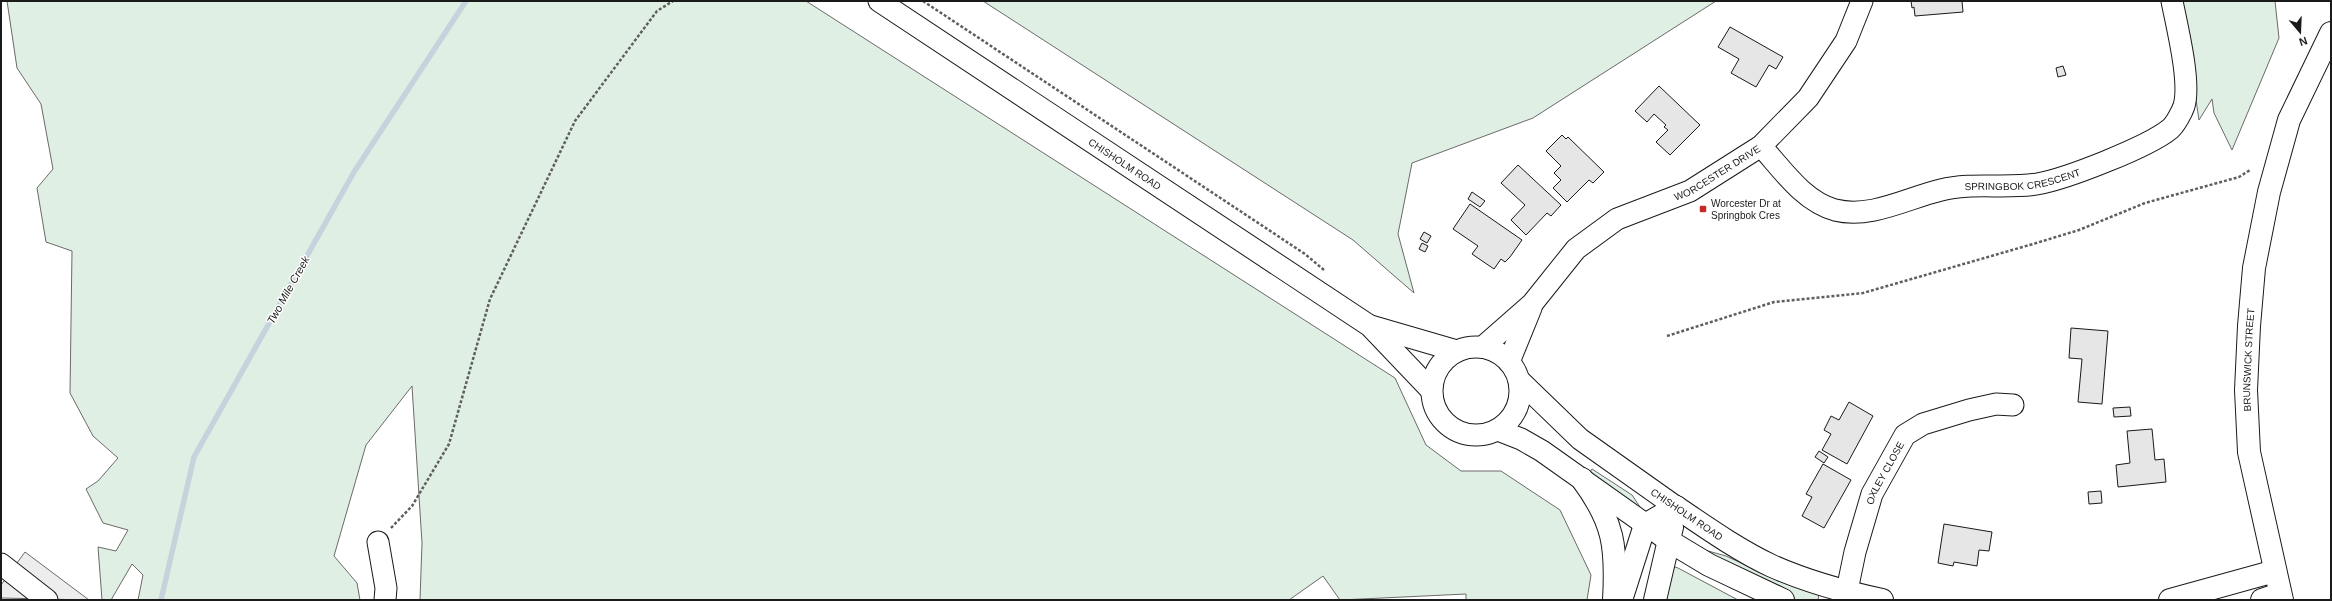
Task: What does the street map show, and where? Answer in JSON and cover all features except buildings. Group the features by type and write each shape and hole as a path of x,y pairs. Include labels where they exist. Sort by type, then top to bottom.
{"main road":[{"name":"BRUNSWICK STREET","path":"2275,598 2275,571 2249,452 2246,390 2254,268 2268,192 2289,120 2331,33"},
{"path":"1582,479 1605,514 1611,531 1616,573 1614,600"},
{"path":"1621,600 1645,525 1676,507"},
{"path":"1655,600 1676,507"},
{"name":"CHISHOLM ROAD","path":"1676,507 1733,545 1771,565 1846,596 1882,600"},
{"path":"1669,541 1709,565 1783,600"},
{"path":"2170,600 2275,571"}],"street":[{"name":"CHISHOLM ROAD","path":"880,1 1370,326 1431,390"},
{"name":"WORCESTER DRIVE","path":"1483,347 1532,304 1576,249 1617,219 1690,191 1761,146 1808,98 1846,41 1862,1"},
{"name":"SPRINGBOK CRESCENT","path":"1761,146 1804,194 1835,210 1868,212 1942,189 1979,185 2036,184 2070,175 2153,141 2171,128 2184,106 2185,82 2172,1"},
{"name":"WORCESTER DRIVE","path":"1509,362 1532,304"},
{"name":"CHISHOLM ROAD","path":"1370,326 1457,351"},
{"path":"1470,347 1483,347 1498,352 1509,362 1519,380 1520,394 1517,408 1510,420 1498,430 1488,434 1476,436 1453,430 1436,413 1431,390 1433,378 1439,367 1457,351 1470,347"},
{"name":"CHISHOLM ROAD","path":"1519,380 1580,438 1676,507"},
{"name":"OXLEY CLOSE","path":"1846,596 1855,552 1872,494 1905,435 1923,424 1969,410 1996,404 2014,405"},
{"path":"1498,430 1521,439 1542,451 1669,541"},
{"path":"378,542 386,588 386,600"},
{"path":"1,564 47,600"}],"path":[{"path":"378,542 412,506 448,444 490,299 575,121 657,11 673,1"},
{"path":"923,1 1305,254 1328,274"},
{"path":"1667,336 1774,302 1863,293 2079,230 2145,203 2240,177 2250,170"}],"green space":[{"path":"7,1 806,1 1395,378 1426,445 1461,471 1501,471 1560,510 1591,575 1587,600 1466,600 1466,594 1340,600 1323,576 1289,600 420,600 422,543 412,386 366,445 334,556 357,583 360,600 138,600 143,575 132,564 111,600 102,600 98,547 116,551 128,530 103,523 86,489 98,481 118,458 93,436 70,393 72,251 46,242 37,188 53,169 41,104 17,68"},
{"path":"983,1 1716,1 1533,118 1412,163 1398,234 1414,293 1353,240"},
{"path":"2181,1 2275,1 2279,38 2232,150 2214,113 2212,99 2199,120"},
{"path":"1592,469 1632,495 1640,507 1637,513 1587,476"},
{"path":"1694,547 1726,556 1774,578 1819,594 1818,600 1793,600"},
{"path":"1675,567 1738,600 1662,600 1673,568"}],"shaded area":[{"path":"25,552 89,600 1,598 1,585"}],"waterway":[{"name":"Two Mile Creek","path":"161,600 194,457 354,172 466,1"}],"place":[{"name":"Worcester Dr at Springbok Cres","path":"1703,209"}]}
